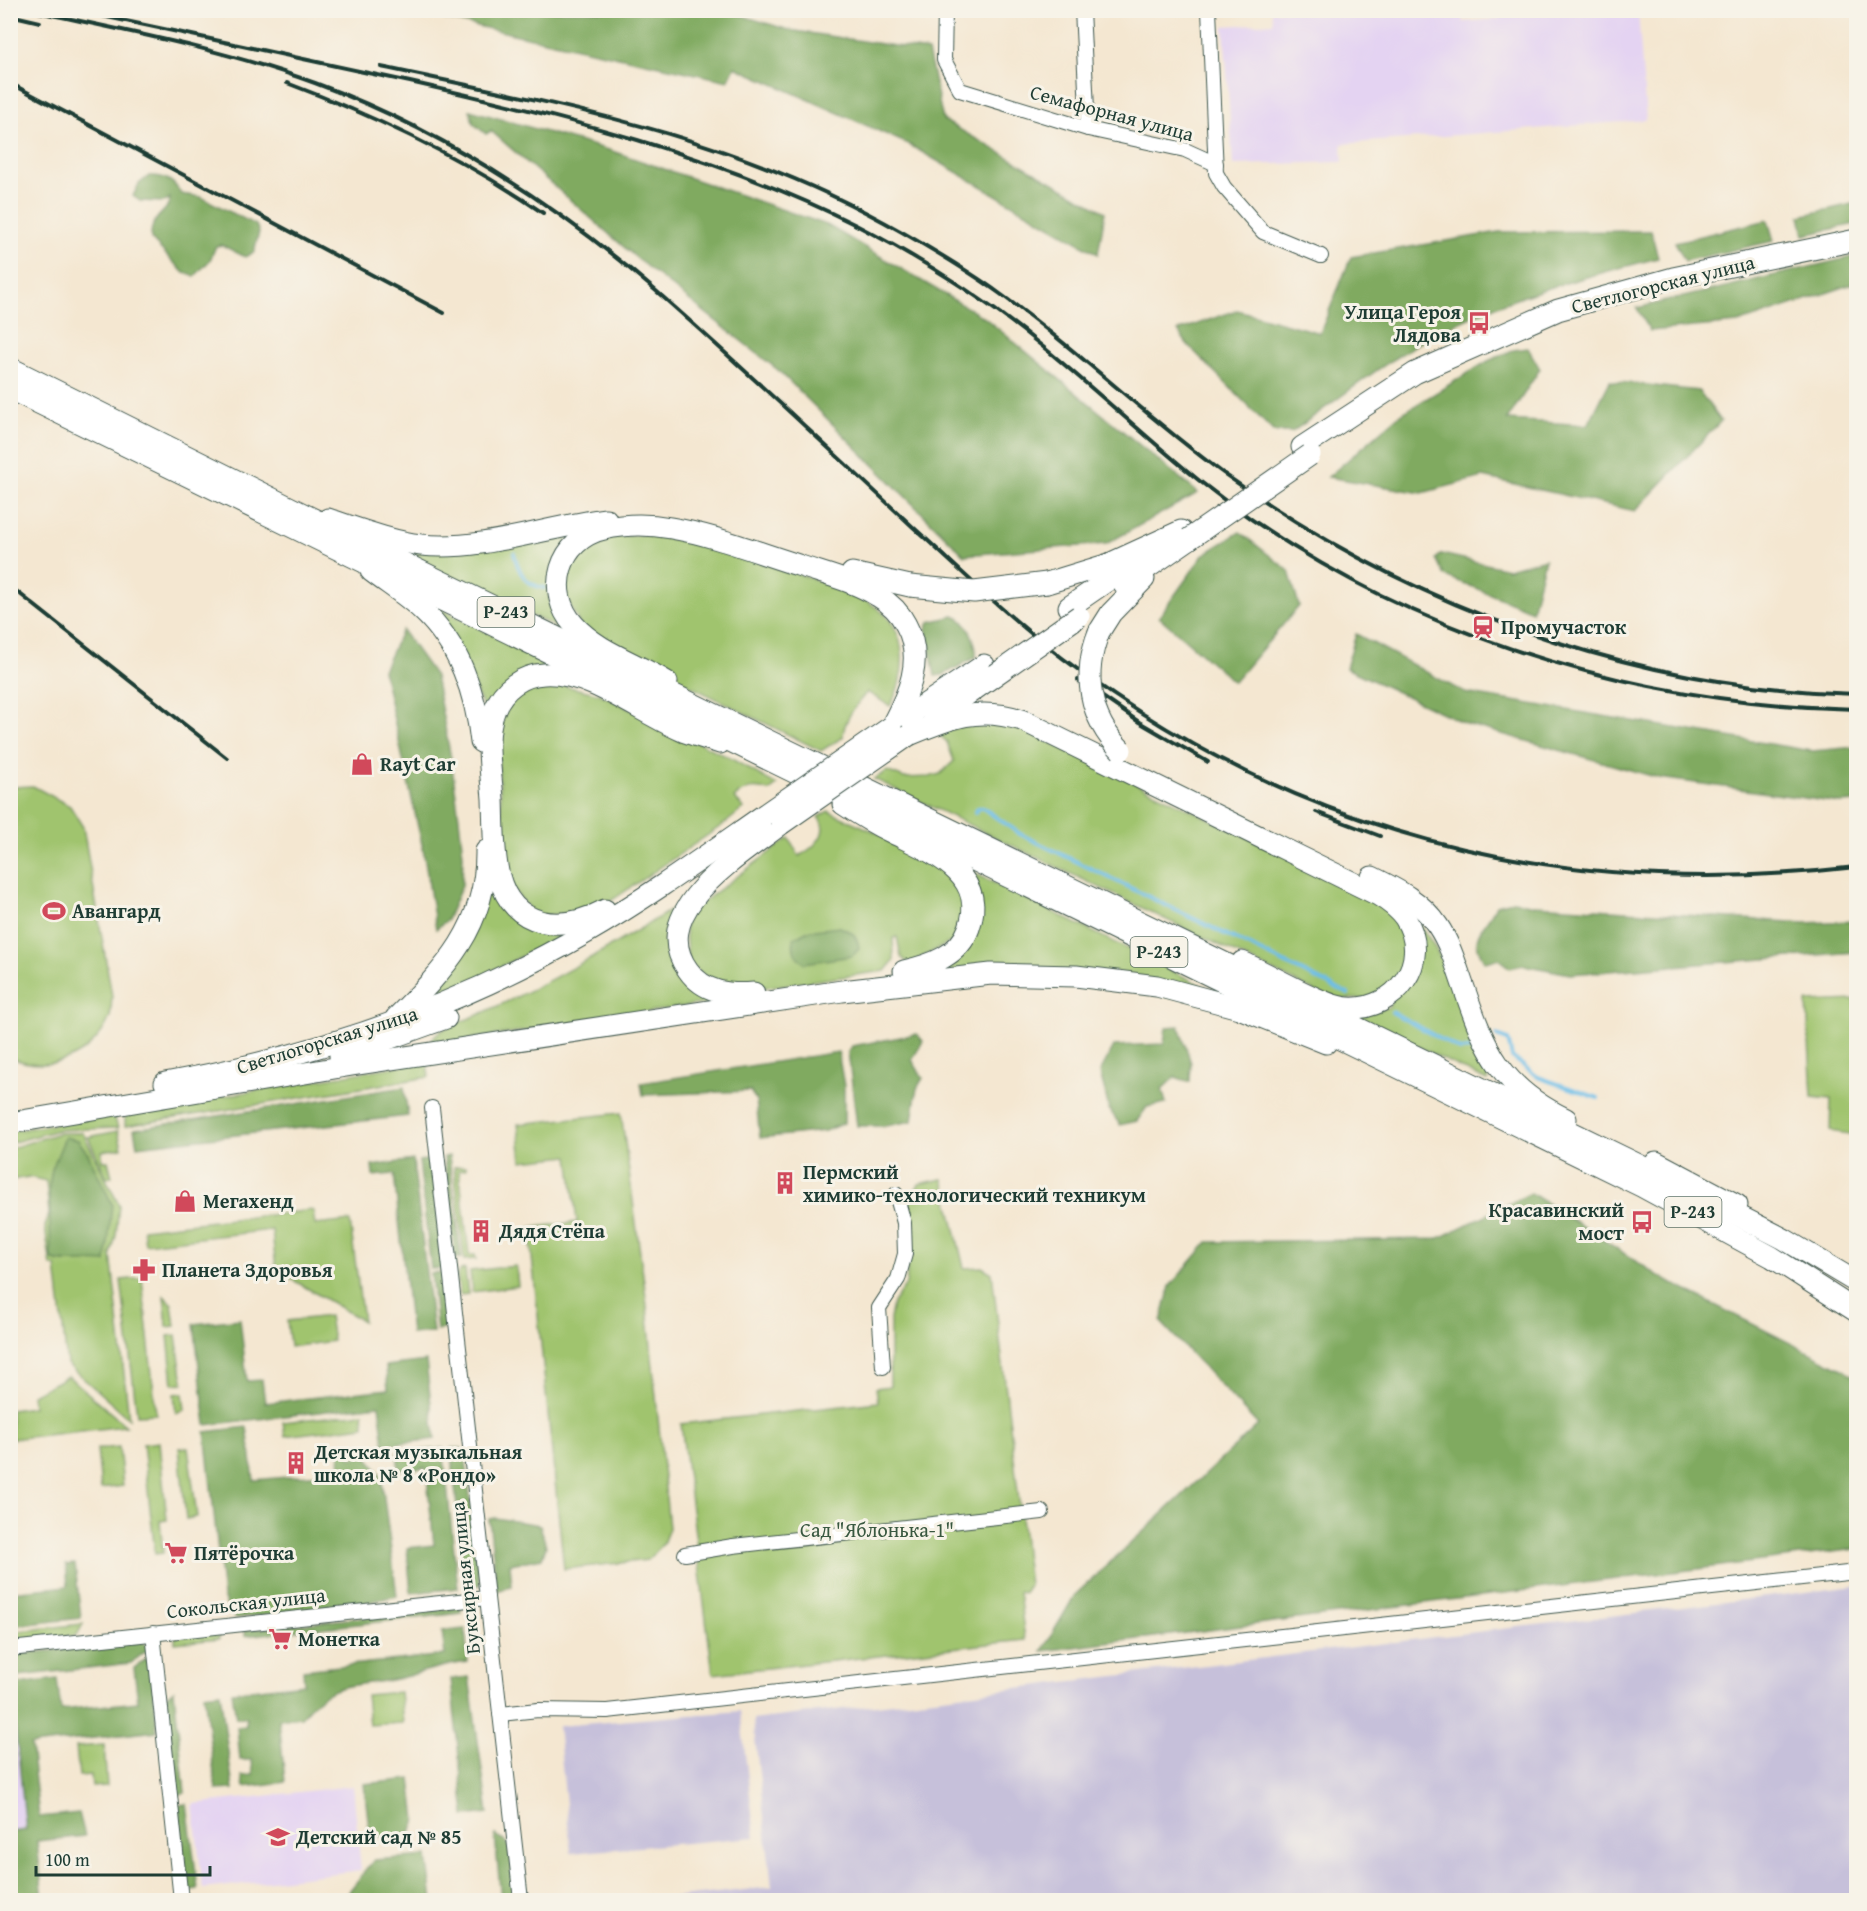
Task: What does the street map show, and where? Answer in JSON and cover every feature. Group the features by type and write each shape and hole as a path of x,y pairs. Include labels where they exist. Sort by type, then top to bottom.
{"main road":[{"name":"Светлогорская улица","path":"1185,535 1306,451 1385,390 1474,346 1558,310 1624,290 1857,240"},
{"name":"Р-243","path":"10,368 293,509 1555,1125 1784,1239 1857,1282"},
{"name":"Р-243","path":"10,389 1705,1218 1857,1311"},
{"path":"293,509 396,540 432,545 484,542 605,519 655,518 704,527 840,570 910,586 974,592 1047,583 1109,564 1185,535"},
{"path":"718,715 656,675 596,643 575,626 561,603 557,586 561,567 575,544 594,532 616,527 671,528 754,551 843,580 879,596 901,616 915,650 915,663 900,731"},
{"path":"796,775 871,822 942,858 954,867 969,887 972,904 971,923 960,946 934,963 903,972 758,993 730,994 704,985 692,976 680,953 677,927 682,912 704,886 772,820 900,731 1185,535"},
{"path":"1185,535 1124,599 1099,632 1089,672 1091,697 1103,727 1121,750 1137,763 1154,772 1388,885 1416,901 1446,938 1479,1030 1504,1075 1540,1105 1708,1188 1784,1239"},
{"path":"353,558 421,609 447,641 472,692 481,743 486,854 483,885 476,913 456,953 442,972 389,1024"},
{"path":"713,850 587,918 552,924 524,914 506,894 498,869 490,756 490,731 495,709 509,689 523,679 541,674 559,674 593,686 685,732 751,753"},
{"path":"900,731 965,714 983,712 1022,720 1378,895 1393,905 1406,920 1416,952 1410,974 1395,993 1367,1007 1344,1008 1269,973 1145,924"},
{"name":"Светлогорская улица","path":"14,1114 184,1080 318,1047 389,1024 484,986 538,959 615,915 713,850 772,820"},
{"name":"Светлогорская улица","path":"182,1095 330,1059 397,1037 491,998 639,916 772,820"},
{"path":"14,1114 182,1095 352,1065 842,991 950,977 1032,974 1113,979 1157,986 1239,1008 1287,1025 1432,1094 1521,1128"},
{"path":"1555,1125 1612,1141"}],"street":[{"name":"Семафорная улица","path":"945,10 944,60 960,90 1088,129 1185,150 1216,164"},
{"path":"1082,10 1088,129"},
{"path":"1209,10 1216,173 1224,188 1263,232 1321,256"},
{"name":"Буксирная улица","path":"432,1108 521,1900"},
{"path":"883,1367 879,1308 898,1279 905,1254 904,1223 896,1194"},
{"path":"685,1554 733,1545 1042,1512"},
{"path":"500,1714 538,1710 616,1710 1857,1572"},
{"name":"Сокольская улица","path":"10,1650 487,1598"},
{"path":"153,1633 182,1900"}],"shaded area":[{"path":"1272,11 1462,11 1463,22 1499,19 1498,11 1638,11 1646,120 1342,144 1343,162 1233,165 1224,26 1273,23"},
{"path":"1856,1586 1856,1900 654,1900 772,1887 753,1720"},
{"path":"13,1699 26,1831 11,1832 10,1700"},
{"path":"740,1711 755,1837 571,1853 558,1726"},
{"name":"Детский сад № 85","path":"353,1786 361,1870 203,1889 193,1804"}],"green space":[{"path":"408,11 727,11 789,30 928,51 943,120 1105,212 1098,254 908,144 735,67 728,81"},
{"path":"470,110 612,151 827,225 985,318 1198,493 1106,544 964,555 778,370 641,262 491,131 486,134 473,123"},
{"path":"149,176 164,178 172,182 181,194 201,197 256,225 259,232 254,252 245,257 222,245 216,246 210,260 195,276 184,273 151,239 153,225 166,208 170,198 164,202 140,201 133,196 139,184"},
{"path":"1856,203 1856,224 1804,235 1800,216"},
{"path":"1768,220 1774,241 1685,261 1675,242"},
{"path":"1651,231 1658,258 1538,292 1479,313 1451,326 1389,362 1292,432 1274,432 1187,344 1178,331 1237,310 1320,333 1351,257 1499,232"},
{"path":"1856,256 1856,283 1738,323 1650,331 1637,308"},
{"path":"1528,348 1540,369 1507,420 1588,425 1610,381 1699,391 1721,421 1635,511 1483,477 1422,493 1328,477 1401,414 1488,361 1513,350"},
{"path":"574,531 550,577 549,600 558,628 408,558 410,551"},
{"path":"1240,532 1289,571 1299,606 1234,682 1159,617 1204,554"},
{"path":"658,534 813,579 854,595 878,608 891,623 901,646 902,671 890,706 867,692 848,718 843,737 821,751 598,640 582,629 562,590 564,567 596,538"},
{"path":"1441,554 1508,569 1545,559 1532,611 1445,576 1436,559"},
{"path":"433,605 547,662 547,666 486,712"},
{"path":"954,616 963,622 971,633 976,657 943,675 935,676 926,629 929,622"},
{"path":"402,630 435,676 451,758 459,818 463,855 462,885 447,920 436,929 423,849 383,670"},
{"path":"1356,634 1465,693 1812,751 1856,747 1856,802 1840,803 1659,778 1466,724 1346,668"},
{"path":"538,680 600,694 730,758 777,785 769,791 750,789 738,795 734,798 744,808 727,822 596,911 535,916 506,881 496,727 503,705"},
{"path":"1004,720 1376,899 1403,926 1406,971 1371,999 1331,999 874,779 887,771 904,778 940,774 954,761 947,742 936,732 949,726"},
{"name":"Авангард","path":"33,786 70,806 83,827 112,996 109,1019 92,1044 67,1059 39,1064 10,1057 11,787"},
{"path":"828,811 899,843 934,863 948,875 961,894 963,908 953,941 909,964 901,957 897,937 893,938 894,960 885,971 746,990 724,989 688,964 684,916 789,838 799,856 809,849 822,835 822,823 818,817"},
{"path":"961,868 1243,1006 1203,994 933,972 964,950"},
{"path":"491,887 504,909 522,927 538,934 563,936 428,1002"},
{"path":"1513,901 1536,905 1804,923 1856,921 1856,952 1570,974 1523,965 1510,968 1498,959 1485,962 1477,945 1477,938 1496,905"},
{"path":"671,910 674,912 668,925 666,938 671,962 686,983 707,998 708,1003 431,1045 431,1040 435,1035 447,1027 505,1003 553,978"},
{"path":"1415,920 1439,955 1448,975 1470,1035 1489,1073 1487,1081 1356,1016 1389,1007"},
{"path":"840,927 856,937 859,949 852,956 804,963 796,955 793,946 794,938 806,931"},
{"path":"1856,1000 1856,1135 1830,1131 1831,1099 1812,1097 1807,1002"},
{"path":"1179,1026 1191,1063 1190,1082 1175,1077 1162,1089 1166,1103 1147,1107 1137,1121 1120,1125 1109,1109 1100,1072 1114,1046 1164,1044 1166,1027"},
{"path":"917,1034 923,1041 912,1060 923,1078 917,1088 912,1121 885,1126 857,1126 848,1052 852,1046"},
{"path":"838,1052 844,1086 844,1123 825,1131 760,1138 756,1100 750,1091 643,1095 641,1083"},
{"path":"427,1061 429,1077 125,1126 125,1113"},
{"path":"404,1087 408,1116 137,1146 134,1129"},
{"path":"621,1113 646,1297 669,1528 663,1544 648,1560 564,1569 529,1228 577,1222 569,1156 522,1161 518,1124"},
{"path":"114,1115 118,1128 58,1130 11,1143 11,1131"},
{"path":"118,1131 122,1148 102,1151 102,1161 108,1161 112,1177 107,1178 88,1137"},
{"path":"59,1133 83,1133 119,1205 116,1235 111,1254 129,1419 67,1364 56,1266 51,1266 45,1227 49,1214 46,1181 29,1177 11,1180 11,1148"},
{"path":"65,1137 78,1140 88,1154 112,1204 106,1262 62,1262 51,1259 49,1186 52,1169"},
{"path":"449,1156 461,1258 455,1258 444,1157"},
{"path":"432,1159 444,1268 431,1269 419,1161"},
{"path":"413,1160 433,1332 411,1334 394,1174 373,1176 372,1166"},
{"path":"466,1166 466,1169 459,1170 469,1255 475,1255 476,1259 464,1260 454,1167"},
{"name":"Сад \"Яблонька-1\"","path":"943,1179 964,1268 982,1267 992,1273 1029,1585 1024,1593 1019,1592 1025,1640 713,1674 681,1424 878,1402 876,1388 890,1386 890,1319 893,1303 906,1284 909,1254 904,1207 919,1184"},
{"path":"1531,1193 1665,1280 1856,1376 1856,1549 1042,1651 1075,1595 1258,1425 1161,1322 1170,1286 1208,1242 1437,1239"},
{"path":"313,1210 315,1225 350,1221 363,1321 276,1270 272,1230 145,1244 143,1229"},
{"path":"516,1266 518,1286 472,1292 470,1271"},
{"path":"465,1269 468,1294 460,1295 457,1275"},
{"path":"445,1272 450,1326 437,1331 431,1273"},
{"path":"142,1278 156,1414 137,1415 121,1280"},
{"path":"164,1296 172,1304 175,1326 167,1327"},
{"path":"329,1316 333,1341 290,1347 287,1321"},
{"path":"240,1319 247,1381 262,1380 265,1403 388,1389 386,1366 426,1361 435,1439 384,1445 379,1405 206,1425 194,1324"},
{"path":"176,1335 183,1383 173,1384 168,1336"},
{"path":"68,1376 126,1426 11,1439 11,1410 33,1407 32,1395"},
{"path":"183,1393 185,1410 176,1414 174,1394"},
{"path":"363,1413 364,1426 285,1436 283,1422"},
{"path":"247,1427 254,1480 341,1472 339,1445 348,1446 350,1458 367,1456 381,1475 397,1596 335,1609 236,1618 231,1615 223,1597 205,1432"},
{"path":"159,1442 167,1520 160,1521 163,1553 155,1554 143,1444"},
{"path":"119,1447 123,1486 101,1489 97,1449"},
{"path":"188,1447 197,1517 186,1519 179,1448"},
{"path":"443,1448 458,1588 411,1593 407,1548 434,1545 426,1468 399,1470 397,1453"},
{"path":"451,1448 461,1448 465,1452 480,1585 465,1586"},
{"path":"489,1519 540,1525 546,1546 542,1558 510,1564 512,1586 497,1591"},
{"path":"75,1564 81,1618 11,1626 11,1592 68,1586 66,1565"},
{"path":"461,1607 462,1613 245,1636 245,1630"},
{"path":"83,1624 77,1635 11,1643 10,1632"},
{"path":"465,1629 468,1662 396,1679 334,1690 312,1705 301,1717 279,1719 285,1782 244,1787 242,1776 253,1775 252,1760 240,1760 237,1727 246,1726 246,1717 236,1718 232,1692 304,1684 303,1670 445,1655 442,1631"},
{"path":"219,1632 219,1639 175,1643 175,1637"},
{"path":"141,1641 150,1648 131,1663 11,1677 10,1655"},
{"path":"151,1655 157,1731 31,1745 39,1817 79,1813 85,1836 37,1841 43,1900 11,1900 11,1832 26,1830 11,1685 57,1679 61,1710 138,1702 134,1668"},
{"path":"469,1677 488,1813 465,1816 451,1679"},
{"path":"174,1691 185,1793 176,1795 166,1697"},
{"path":"220,1692 233,1789 216,1790 204,1694"},
{"path":"400,1692 403,1723 369,1725 366,1695"},
{"path":"104,1745 107,1786 92,1787 91,1775 79,1776 76,1747"},
{"path":"411,1779 416,1820 410,1834 370,1838 364,1784"},
{"path":"187,1804 198,1889 188,1891 178,1805"},
{"path":"495,1835 505,1840 510,1850 516,1900 501,1900"},
{"path":"427,1856 433,1900 342,1900 374,1860"}],"waterway":[{"path":"514,553 523,576 532,584 544,588"},
{"path":"975,813 978,808 983,808 1020,834 1348,994"},
{"path":"1392,1012 1460,1050 1472,1049"},
{"path":"1497,1036 1508,1040 1512,1057 1538,1077 1598,1098"}],"railway":[{"path":"29,10 245,60 315,83 407,123 494,171 577,227 655,290 990,598 1038,639 1130,705 1224,761 1322,805 1423,838 1527,861 1634,874 1744,875 1856,867"},
{"path":"74,10 524,109 637,140 749,178 856,225 950,279 1016,325 1201,482 1273,533 1348,578 1428,617 1510,648 1595,673 1681,692 1768,704 1856,709"},
{"path":"10,15 40,22"},
{"path":"381,67 584,111 649,128 776,171 839,199 902,232 988,285 1056,337 1194,451 1294,520 1368,562 1444,599 1523,631 1604,656 1687,676 1771,688 1856,694"},
{"path":"10,83 444,313"},
{"path":"287,83 419,140 482,174 543,213"},
{"path":"10,586 227,758"},
{"path":"1078,680 1139,722 1208,762"},
{"path":"1316,812 1380,836"}],"place":[{"name":"Улица Героя Лядова","path":"1479,323"},
{"name":"Промучасток","path":"1483,627"},
{"name":"Rayt Car","path":"362,764"},
{"name":"Авангард","path":"54,911"},
{"name":"Пермский химико-технологический техникум","path":"785,1183"},
{"name":"Мегахенд","path":"185,1201"},
{"name":"Красавинский мост","path":"1642,1222"},
{"name":"Дядя Стёпа","path":"481,1231"},
{"name":"Планета Здоровья","path":"144,1270"},
{"name":"Детская музыкальная школа № 8 «Рондо»","path":"296,1463"},
{"name":"Пятёрочка","path":"176,1553"},
{"name":"Монетка","path":"280,1639"},
{"name":"Детский сад № 85","path":"278,1837"}]}
